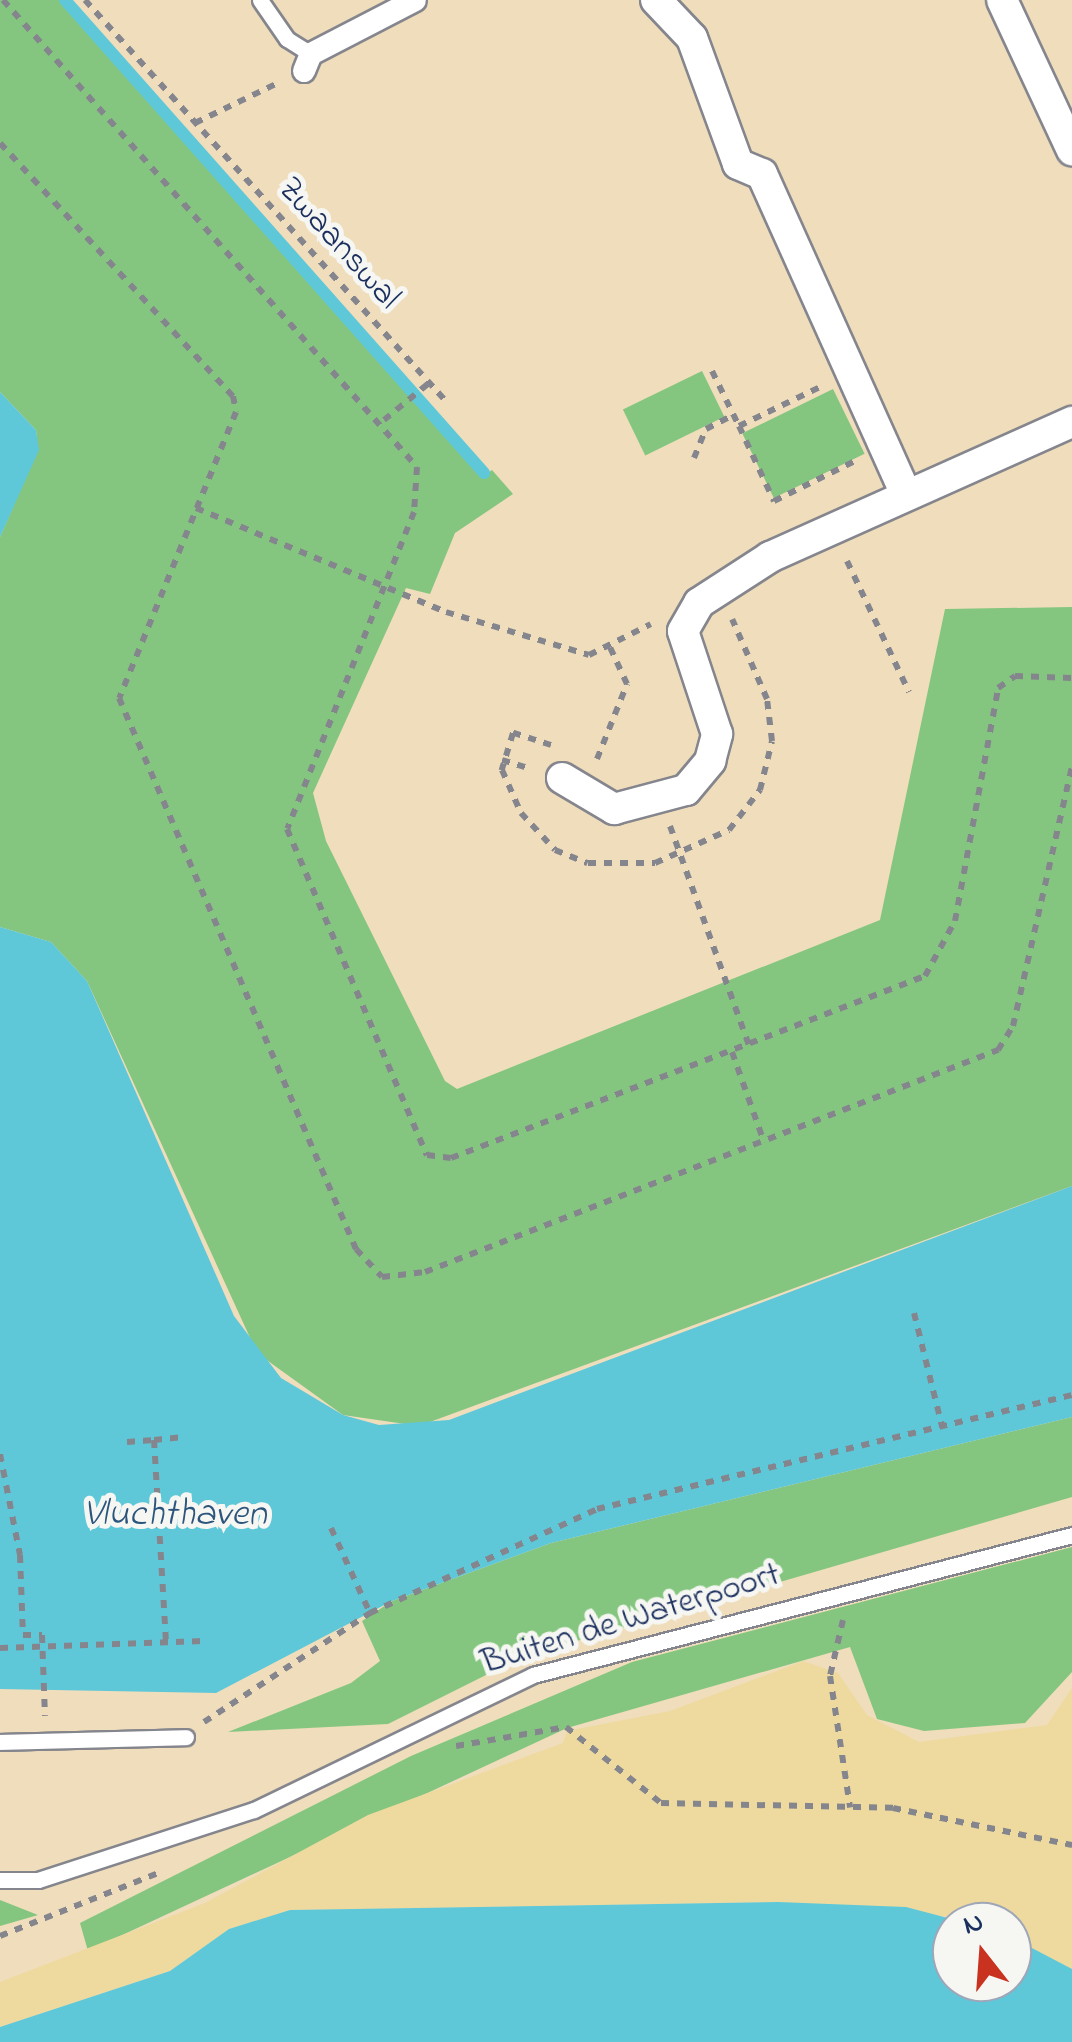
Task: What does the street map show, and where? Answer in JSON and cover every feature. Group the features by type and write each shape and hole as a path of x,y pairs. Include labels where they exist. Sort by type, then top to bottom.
{"street":[{"path":"307,62 416,0"},
{"path":"656,0 692,38 738,164 762,174 826,309 848,343 906,492"},
{"path":"1002,0 1072,150"},
{"path":"569,760 614,809 661,803 696,782 717,734 685,624 699,603 831,528 906,492 947,484 1072,422"}],"lane":[{"path":"260,0 307,62"},
{"name":"Buiten de Waterpoort","path":"0,1880 38,1880 254,1810 533,1675 844,1588 1072,1535"},
{"path":"0,1742 186,1737"}],"path":[{"path":"3,0 384,420 418,467 414,512 292,809 288,840 427,1155 451,1158 925,976 955,921 998,688 1015,676 1072,678"},
{"name":"Zwaanswal","path":"85,0 444,399"},
{"path":"196,122 265,90"},
{"path":"0,143 233,396 236,412 119,698 365,1265 382,1277 425,1272 998,1050 1013,1026 1072,766"},
{"path":"712,371 774,501 866,455"},
{"path":"384,420 429,382"},
{"path":"739,426 831,382"},
{"path":"694,458 706,429 734,415"},
{"path":"196,508 385,586 589,655 670,615 685,624"},
{"path":"831,528 909,692"},
{"path":"502,760 513,733 569,760 605,756 627,684 609,645"},
{"path":"661,803 749,1046"},
{"path":"732,1052 764,1142"},
{"path":"914,1313 942,1426"},
{"path":"200,1725 370,1613 597,1509 1072,1395"},
{"path":"127,1442 181,1438"},
{"path":"154,1440 166,1642"},
{"path":"0,1454 20,1555 23,1636 42,1634 45,1726"},
{"path":"330,1528 370,1613"},
{"path":"844,1588 830,1676 850,1807"},
{"path":"0,1648 204,1641"},
{"path":"450,1747 566,1726 660,1802 850,1807 1072,1845"}],"green space":[{"path":"0,0 60,0 484,476 492,470 513,494 455,533 430,594 406,588 313,793 326,841 445,1081 457,1089 880,920 945,609 1072,607 1072,1186 419,1426 343,1415 257,1353 87,981 51,942 0,927 0,537 38,449 36,430 0,392"},
{"path":"702,371 724,417 645,455 623,410"},
{"path":"833,389 865,454 774,498 742,433"},
{"path":"1072,1417 1072,1497 522,1657 388,1724 228,1732 351,1683 380,1661 362,1621 392,1601 551,1543"},
{"path":"1072,1547 1072,1672 1025,1723 924,1731 877,1719 850,1647 567,1728 88,1951 80,1923 411,1756 632,1662"},
{"path":"0,1900 38,1915 0,1926"}],"sand":[{"path":"803,1661 838,1673 867,1715 919,1742 1047,1725 1072,1688 1072,1969 1032,1950 1032,1902 932,1902 932,1915 778,1902 290,1910 229,1929 170,1971 0,2027 0,1982 205,1903 368,1815 563,1743 567,1731 670,1711"}],"water":[{"path":"0,392 36,430 39,450 0,537"},
{"name":"Vluchthaven","path":"0,927 51,942 87,981 234,1316 281,1378 343,1415 379,1425 449,1420 1072,1186 1072,1417 551,1543 392,1601 216,1693 0,1689"},
{"path":"778,1902 906,1907 932,1914 932,2002 1032,2002 1032,1948 1072,1969 1072,2042 0,2042 0,2027 170,1971 229,1929 290,1910"}],"waterway":[{"path":"65,0 484,473"}]}
